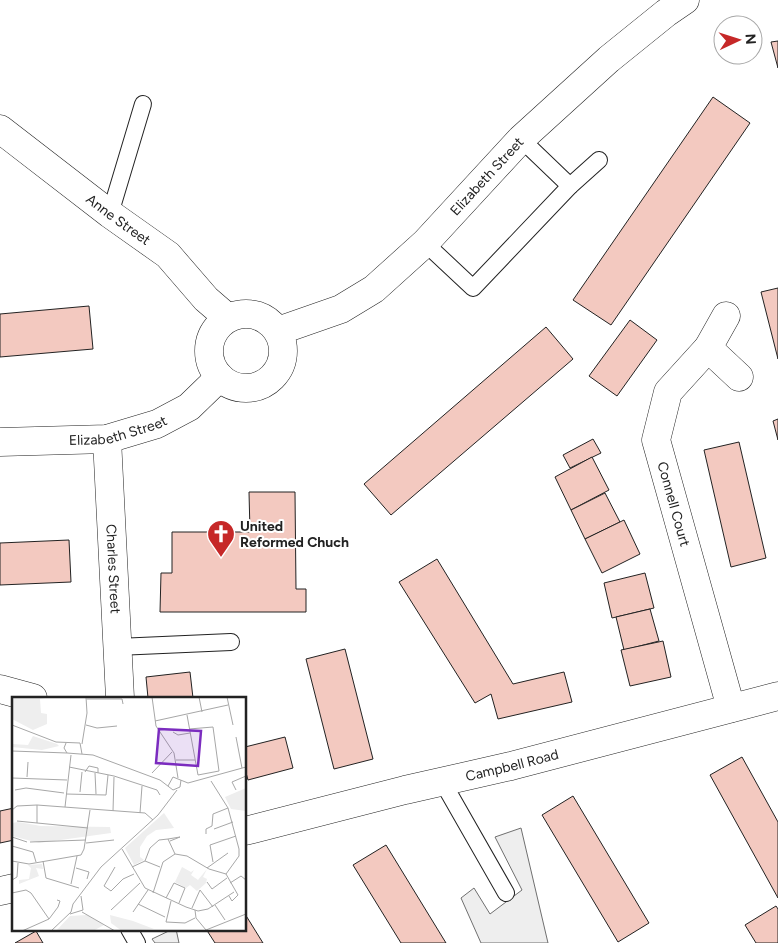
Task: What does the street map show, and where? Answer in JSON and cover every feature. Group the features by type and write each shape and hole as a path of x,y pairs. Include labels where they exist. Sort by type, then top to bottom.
{"street":[{"name":"Elizabeth Street","path":"278,331 341,309 374,289 425,242 521,139 608,59 666,12 685,0"},
{"name":"Anne Street","path":"0,129 110,214 168,255 206,299 228,318"},
{"path":"242,314 256,314 268,321 278,331 283,346 282,361 274,375 262,384 247,388 232,386 220,377 212,366 208,352 210,339 217,326 228,318 242,314"},
{"name":"Connell Court","path":"726,316 708,348 668,392 656,440 731,708"},
{"path":"708,348 739,376"},
{"name":"Elizabeth Street","path":"0,442 107,439 157,424 190,407 220,377"},
{"name":"Charles Street","path":"107,439 120,697"},
{"path":"0,689 29,697"},
{"name":"Campbell Road","path":"246,831 442,781 512,766 778,696"}],"lane":[{"path":"110,214 143,104"},
{"path":"521,139 570,186"},
{"path":"425,242 473,288 570,186 599,160"},
{"path":"117,648 231,642"},
{"path":"442,781 506,894"},
{"path":"130,930 137,943"}],"shaded area":[{"path":"521,828 548,943 481,943 461,898 474,888 490,914 522,890 495,837"},
{"path":"171,930 176,930 179,943 155,943 152,939"}],"building":[{"path":"778,41 778,68 771,42"},
{"path":"713,97 750,123 611,325 573,300"},
{"path":"778,288 778,359 761,292"},
{"path":"89,306 93,349 0,357 0,314"},
{"path":"630,320 657,340 617,396 589,376"},
{"path":"546,327 573,359 391,515 364,484"},
{"path":"778,419 778,440 773,421"},
{"path":"593,439 601,453 570,468 563,455"},
{"path":"739,442 766,558 731,567 704,450"},
{"path":"592,457 609,490 571,510 555,477"},
{"path":"249,492 295,492 296,589 306,589 306,612 160,612 161,573 172,573 172,532 250,532"},
{"path":"605,493 620,522 585,539 571,510"},
{"path":"624,520 640,554 602,573 585,539"},
{"path":"69,540 71,582 0,585 0,543"},
{"path":"437,559 513,684 564,672 572,702 498,719 491,694 475,703 399,582"},
{"path":"645,573 654,608 612,618 604,583"},
{"path":"650,609 659,641 624,650 616,617"},
{"path":"663,641 671,677 630,686 621,650"},
{"path":"345,649 373,759 334,769 306,659"},
{"path":"190,672 193,697 148,697 146,677"},
{"path":"285,737 293,768 248,780 246,773 246,747"},
{"path":"742,757 778,822 778,898 710,775"},
{"path":"573,796 649,923 618,942 542,815"},
{"path":"12,808 12,840 0,843 0,811"},
{"path":"386,845 446,943 401,943 353,865"},
{"path":"776,906 778,909 778,943 756,943 745,925"},
{"path":"246,916 263,943 215,943 207,930 246,930"},
{"path":"36,931 43,943 15,943"}],"place":[{"name":"United Reformed Chuch","path":"221,558"}]}
